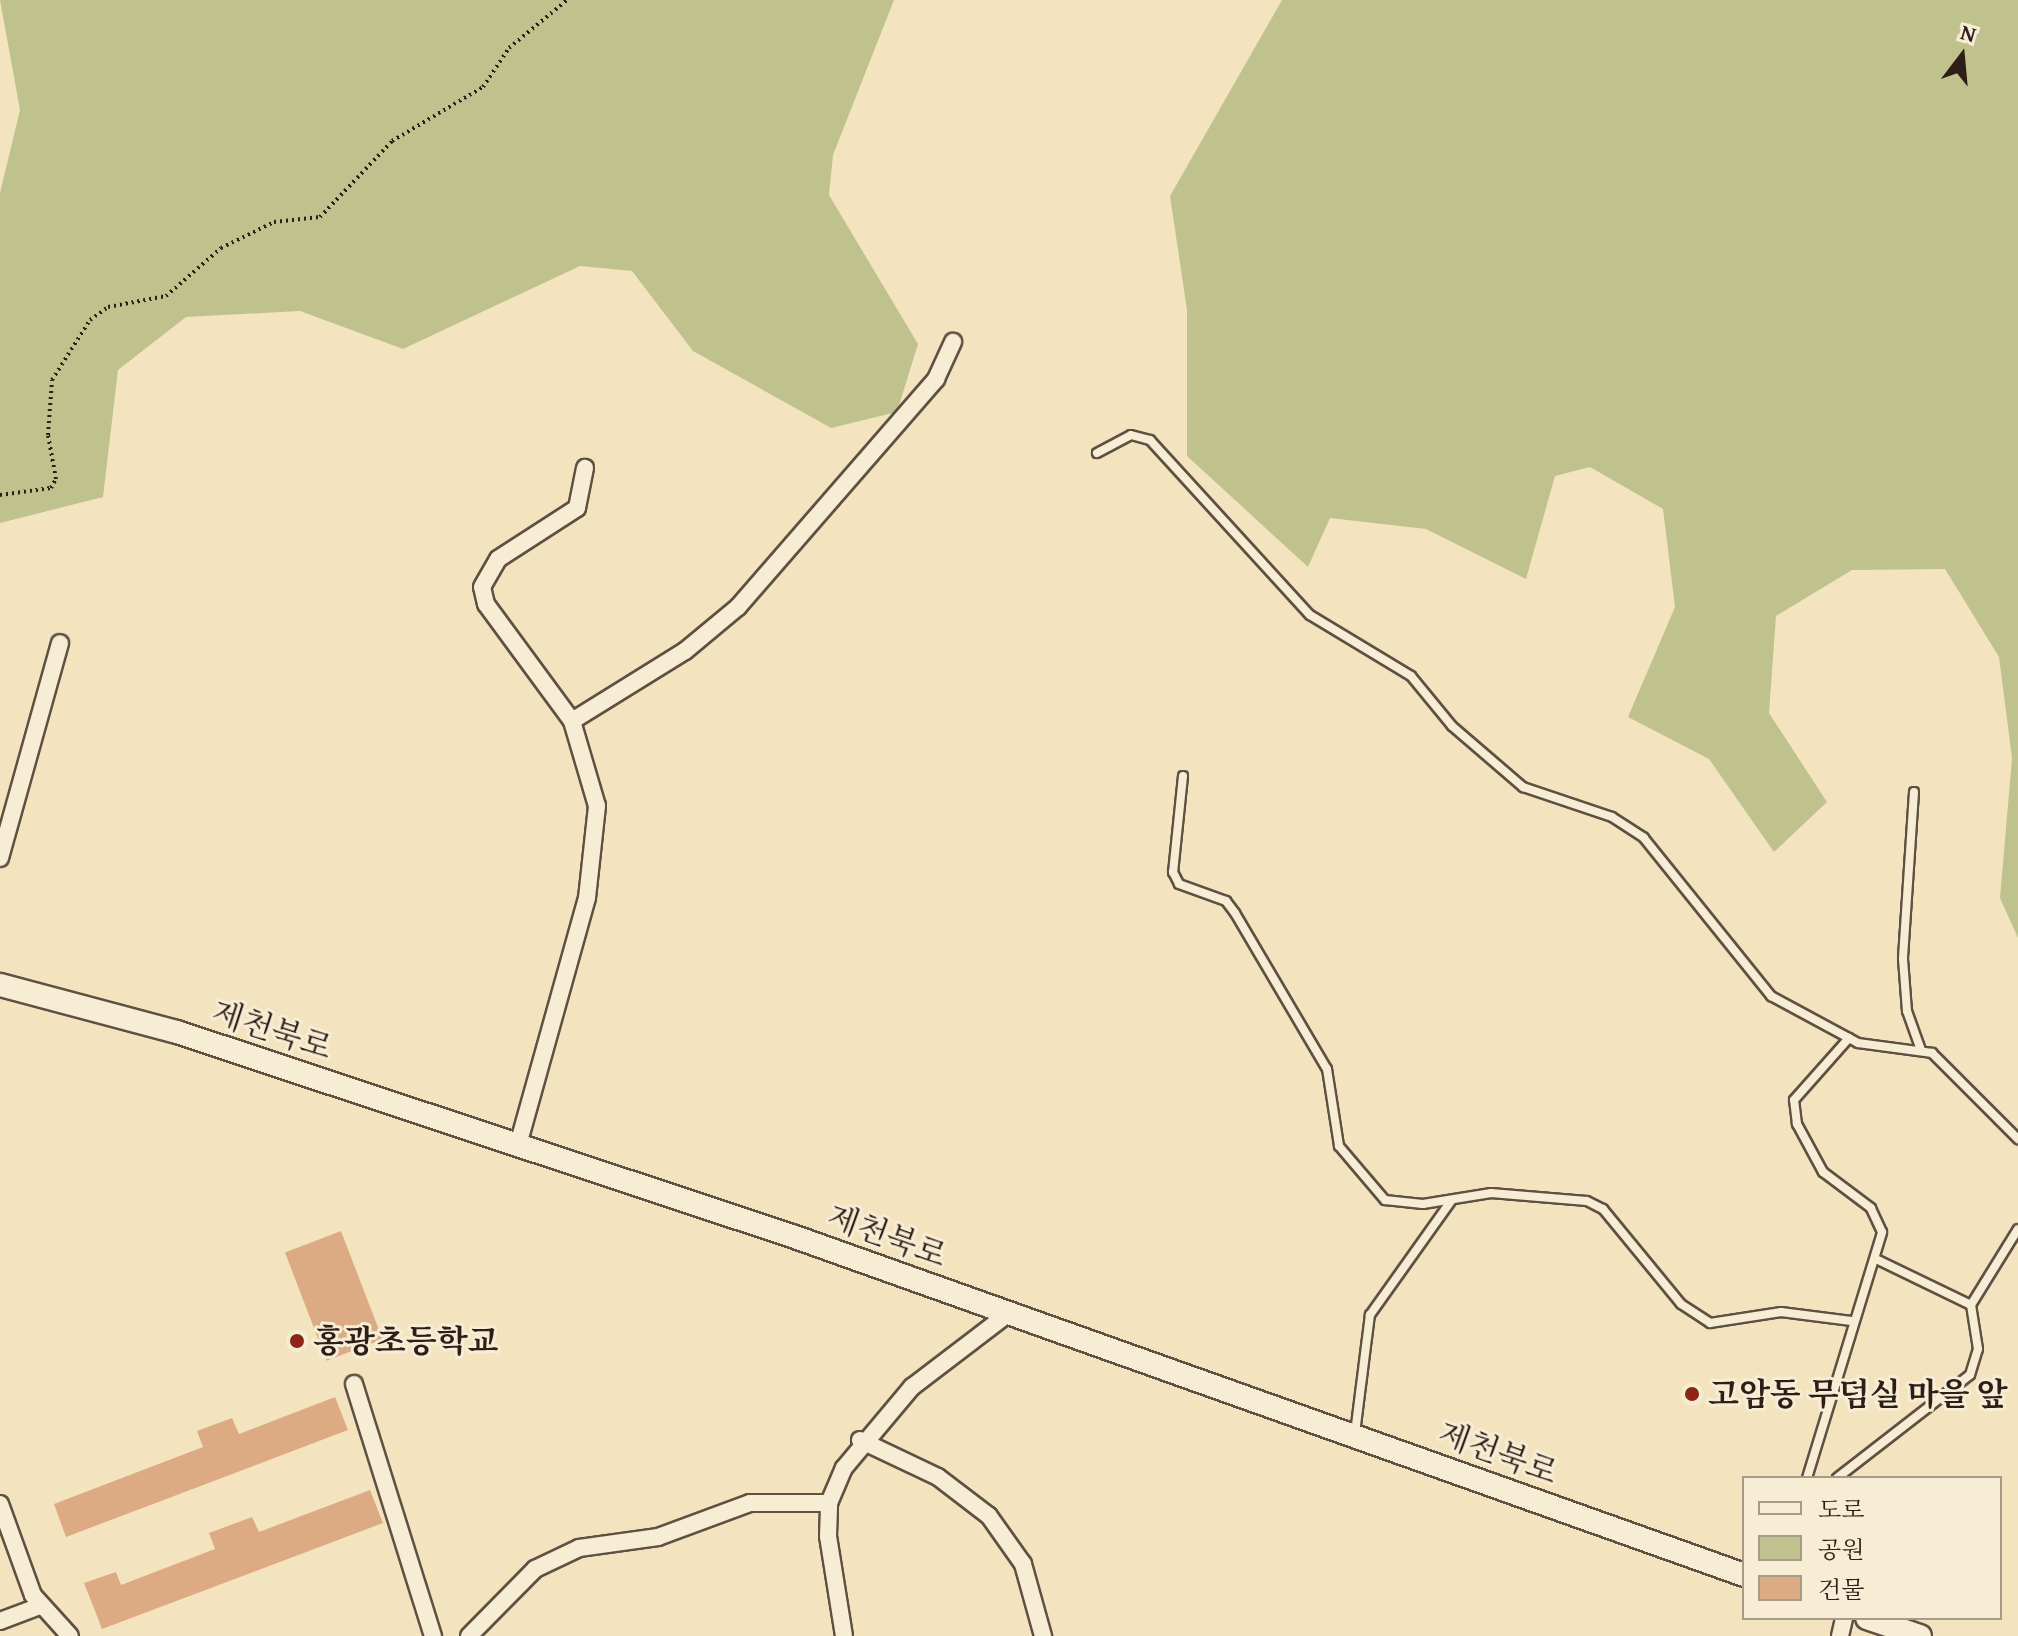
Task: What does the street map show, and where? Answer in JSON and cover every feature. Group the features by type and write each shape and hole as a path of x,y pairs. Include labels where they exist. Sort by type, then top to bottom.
{"street":[{"path":"572,721 730,615 936,379 953,342"},
{"path":"518,1145 592,865 597,806 572,721 486,604 482,587 498,559 577,508 585,468"},
{"path":"0,858 60,643"},
{"name":"제천북로","path":"0,985 177,1032 518,1145 1009,1313 1742,1574"},
{"path":"844,1636 829,1503 860,1440 912,1387 1009,1313"},
{"path":"354,1384 433,1636"},
{"path":"860,1440 938,1477 989,1516 1023,1564 1043,1636"},
{"path":"469,1636 535,1569 579,1548 658,1537 750,1503 829,1503"},
{"path":"0,1504 40,1606 70,1636"},
{"path":"0,1621 40,1606"},
{"path":"1873,1620 1920,1636"}],"lane":[{"path":"1097,453 1131,435 1150,440 1310,615 1411,676 1452,726 1523,787 1612,817 1644,838 1754,982 1849,1038 1891,1051 1921,1050 1932,1053 2018,1139"},
{"path":"1183,776 1173,872 1179,884 1226,901 1235,913 1327,1069 1339,1146 1385,1200 1451,1201 1491,1193 1587,1201 1603,1209 1681,1304 1710,1323 1781,1312 1851,1321"},
{"path":"1914,792 1903,973 1921,1050"},
{"path":"1808,1476 1851,1321 1878,1260 1882,1232 1871,1208 1823,1172 1797,1124 1794,1100 1849,1038"},
{"path":"1355,1436 1370,1315 1451,1201"},
{"path":"1840,1476 1970,1375 1978,1349 1971,1305 2018,1229"},
{"path":"1878,1260 1971,1305"}],"path":[{"path":"0,495 51,488 56,479 48,435 52,380 90,320 108,307 166,296 221,248 274,222 320,217 392,141 483,87 509,48 567,0"}],"green space":[{"path":"0,0 894,0 833,155 829,195 918,344 897,412 831,428 693,351 632,271 580,266 403,349 300,311 186,317 118,370 103,497 0,523 0,193 20,110"},
{"path":"1282,0 2018,0 2018,938 2000,898 2012,758 1999,657 1945,569 1852,570 1776,616 1769,713 1827,802 1774,852 1709,759 1628,717 1675,607 1663,509 1590,467 1555,476 1526,579 1426,529 1330,518 1308,567 1187,456 1187,310 1170,196"}],"building":[{"path":"341,1231 383,1339 327,1361 285,1253"},
{"path":"335,1397 348,1430 66,1537 54,1504 203,1447 197,1431 232,1418 239,1434"},
{"path":"370,1490 383,1523 102,1629 84,1583 116,1572 121,1585 215,1549 209,1533 252,1517 259,1532"}],"place":[{"name":"홍광초등학교","path":"297,1341"},
{"name":"고암동 무덤실 마을 앞","path":"1692,1394"}]}
